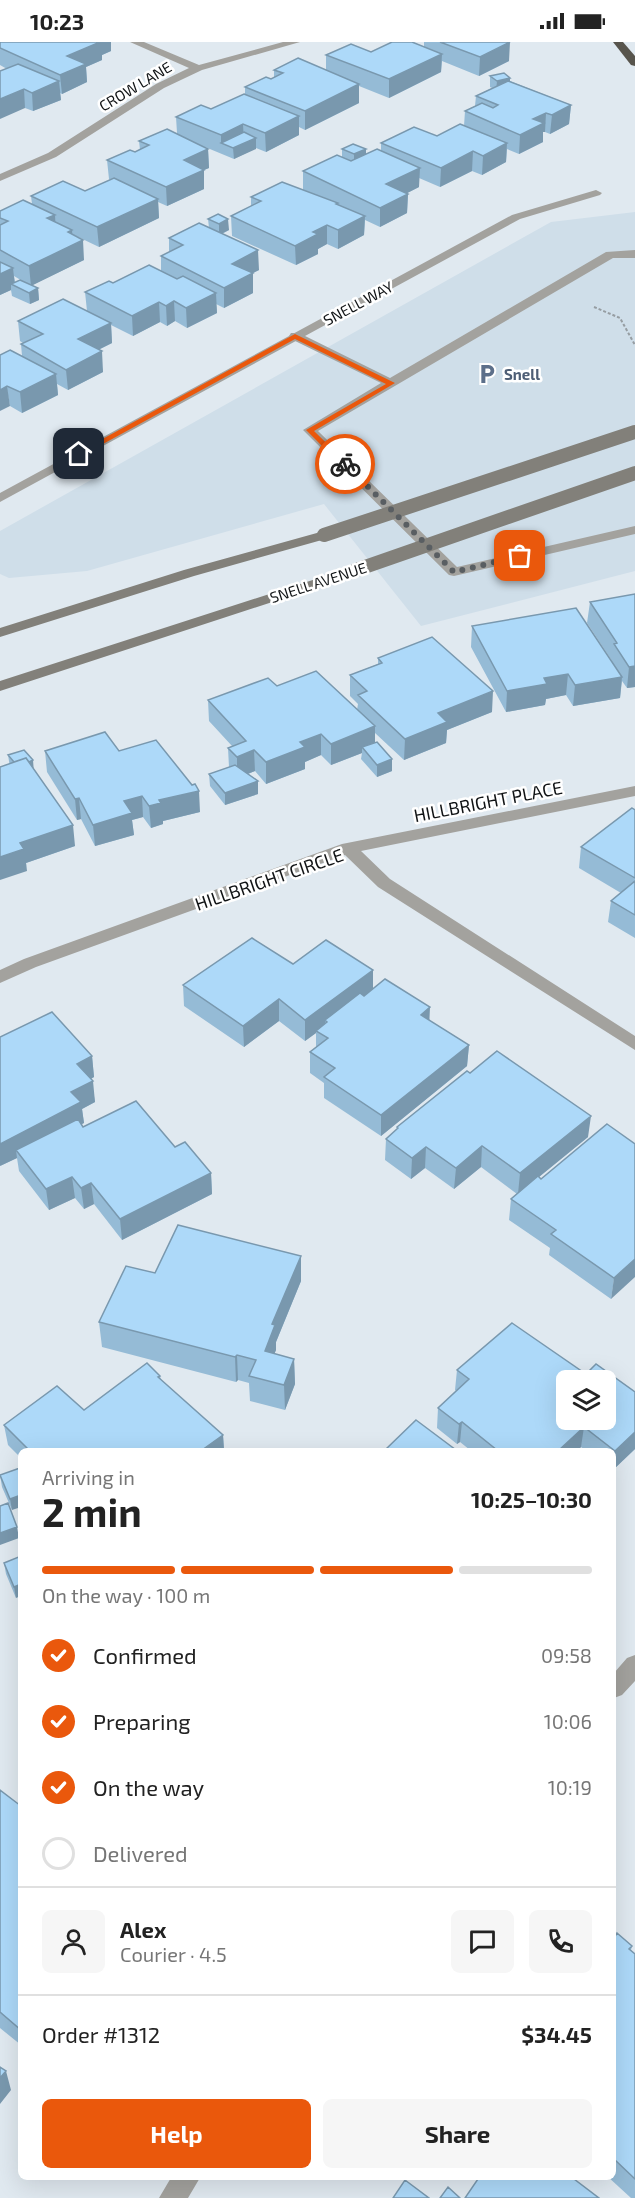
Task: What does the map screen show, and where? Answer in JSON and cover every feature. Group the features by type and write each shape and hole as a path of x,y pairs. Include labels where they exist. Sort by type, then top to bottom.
{"highway":[{"path":"618,42 635,63"}],"main road":[{"path":"0,633 189,573 324,536 635,432"},
{"name":"SNELL AVENUE","path":"0,684 356,570 635,473"}],"street":[{"path":"135,42 198,68"},
{"name":"CROW LANE","path":"0,178 52,155 160,86 198,68 295,42"},
{"name":"SNELL WAY","path":"0,498 516,217 596,193"},
{"path":"635,254 610,255 310,430 454,572 635,530"},
{"path":"295,336 391,383"},
{"name":"HILLBRIGHT PLACE","path":"348,848 635,791"},
{"name":"HILLBRIGHT CIRCLE","path":"0,977 30,963 348,848 384,883 635,1044"},
{"path":"616,1686 635,1665"},
{"path":"172,2198 185,2180"}],"path":[{"path":"624,329 635,345"}],"shaded area":[{"name":"Snell","path":"635,212 635,571 421,626 324,504 87,571 9,578 0,574 0,531 551,222"}],"building":[{"path":"0,42 100,42 67,56 86,64 60,75 0,48"},
{"path":"392,42 412,42 442,54 389,79 326,55 351,44 371,52"},
{"path":"440,42 510,42 480,57"},
{"path":"298,58 359,84 305,111 245,87 266,77 271,79 283,73 274,70"},
{"path":"18,64 59,81 32,93 24,89 0,99 0,71"},
{"path":"504,73 510,78 497,81 490,76"},
{"path":"508,81 571,105 552,115 546,113 533,119 544,123 520,135 465,111 482,103 493,108 498,105 476,96"},
{"path":"244,94 299,116 265,133 243,124 221,135 176,117 201,105 211,109"},
{"path":"460,124 507,143 483,156 473,151 441,168 381,143 414,127 437,136"},
{"path":"167,129 208,149 184,160 204,170 166,187 107,160 130,150 135,152 149,145 139,141"},
{"path":"244,132 256,138 233,148 221,143"},
{"path":"353,144 366,149 354,154 342,149"},
{"path":"377,149 420,168 386,184 408,194 380,208 303,171 337,155 351,161"},
{"path":"114,178 158,199 97,227 31,196 63,181 85,191"},
{"path":"282,182 365,216 338,230 327,225 313,232 318,234 295,246 231,216 261,201 251,197"},
{"path":"23,200 55,215 47,218 72,230 68,232 83,240 29,266 0,250 0,225 8,221 0,218 0,211"},
{"path":"218,214 228,219 219,224 208,219"},
{"path":"199,223 258,250 232,264 253,273 224,288 161,256 183,245 169,238"},
{"path":"0,262 13,268 0,274"},
{"path":"149,265 177,279 183,276 216,293 186,308 174,301 166,306 159,302 132,316 85,292 109,281 113,283"},
{"path":"20,280 38,288 29,293 11,284"},
{"path":"63,299 111,323 78,339 102,351 66,370 21,344 43,334 18,321"},
{"path":"10,350 56,374 20,392 7,386 0,390 0,355"},
{"path":"635,594 635,666 629,667 614,644 617,643 590,602"},
{"path":"576,608 622,677 575,685 568,674 544,678 547,684 507,691 472,626"},
{"path":"432,637 493,691 438,713 447,722 405,739 358,695 367,691 350,675 382,663 378,658"},
{"path":"316,671 375,726 331,744 321,734 300,742 305,747 266,762 254,750 237,757 228,748 246,741 208,700 268,678 277,686"},
{"path":"105,732 119,751 156,740 199,791 159,800 161,803 149,806 142,796 124,801 132,813 93,825 79,798 75,799 45,751"},
{"path":"377,742 392,759 377,765 362,747"},
{"path":"24,750 33,760 29,762 26,758 14,762 8,755"},
{"path":"26,758 73,825 20,843 24,849 0,857 0,767"},
{"path":"235,765 258,781 225,793 209,774"},
{"path":"632,808 635,810 635,878 581,847"},
{"path":"635,881 635,915 611,901"},
{"path":"252,938 293,964 326,940 373,970 305,1020 279,999 243,1026 183,985"},
{"path":"385,979 430,1007 421,1015 469,1045 381,1115 324,1077 335,1068 310,1052 328,1038 316,1031 327,1022 325,1020 360,993 364,996"},
{"path":"52,1012 92,1056 77,1064 93,1081 71,1092 81,1102 0,1144 0,1037"},
{"path":"497,1051 591,1116 520,1173 482,1146 456,1168 426,1147 412,1158 386,1139 397,1127 467,1071 470,1073"},
{"path":"136,1101 175,1147 185,1142 211,1173 120,1219 91,1183 81,1188 72,1177 46,1189 16,1150 78,1119 83,1127"},
{"path":"607,1124 635,1144 635,1259 614,1278 551,1234 556,1230 511,1199 538,1176 541,1179"},
{"path":"178,1225 301,1256 272,1324 275,1325 265,1351 294,1359 284,1385 249,1376 256,1360 237,1355 235,1357 99,1322 126,1266 155,1273"},
{"path":"512,1323 580,1370 556,1370 556,1430 581,1430 561,1448 494,1448 462,1422 459,1424 438,1408 469,1379 457,1370"},
{"path":"147,1363 160,1376 158,1377 223,1435 205,1448 27,1448 4,1425 57,1386 84,1410"},
{"path":"596,1364 604,1370 590,1370"},
{"path":"616,1378 635,1392 635,1432 616,1450 616,1448 611,1448 588,1430 616,1430"},
{"path":"416,1420 453,1448 387,1448"},
{"path":"18,1469 18,1496 10,1499 0,1475"},
{"path":"8,1503 17,1527 0,1533 0,1506"},
{"path":"18,1557 18,1585 14,1587 4,1563"},
{"path":"0,1790 18,1804 18,2027 0,2012"},
{"path":"617,1933 632,1946 629,1949 635,1954 635,2179 616,2161"},
{"path":"0,2067 6,2071 0,2078"},
{"path":"405,2180 429,2198 393,2198"},
{"path":"477,2180 575,2180 599,2198 465,2198"},
{"path":"448,2187 460,2198 440,2198"}],"way so far":[{"path":"345,464 454,572 520,556"}],"place":[{"name":"Snell","path":"487,374"}],"route":[{"path":"79,454 295,336 391,383 310,430 345,464"}]}
